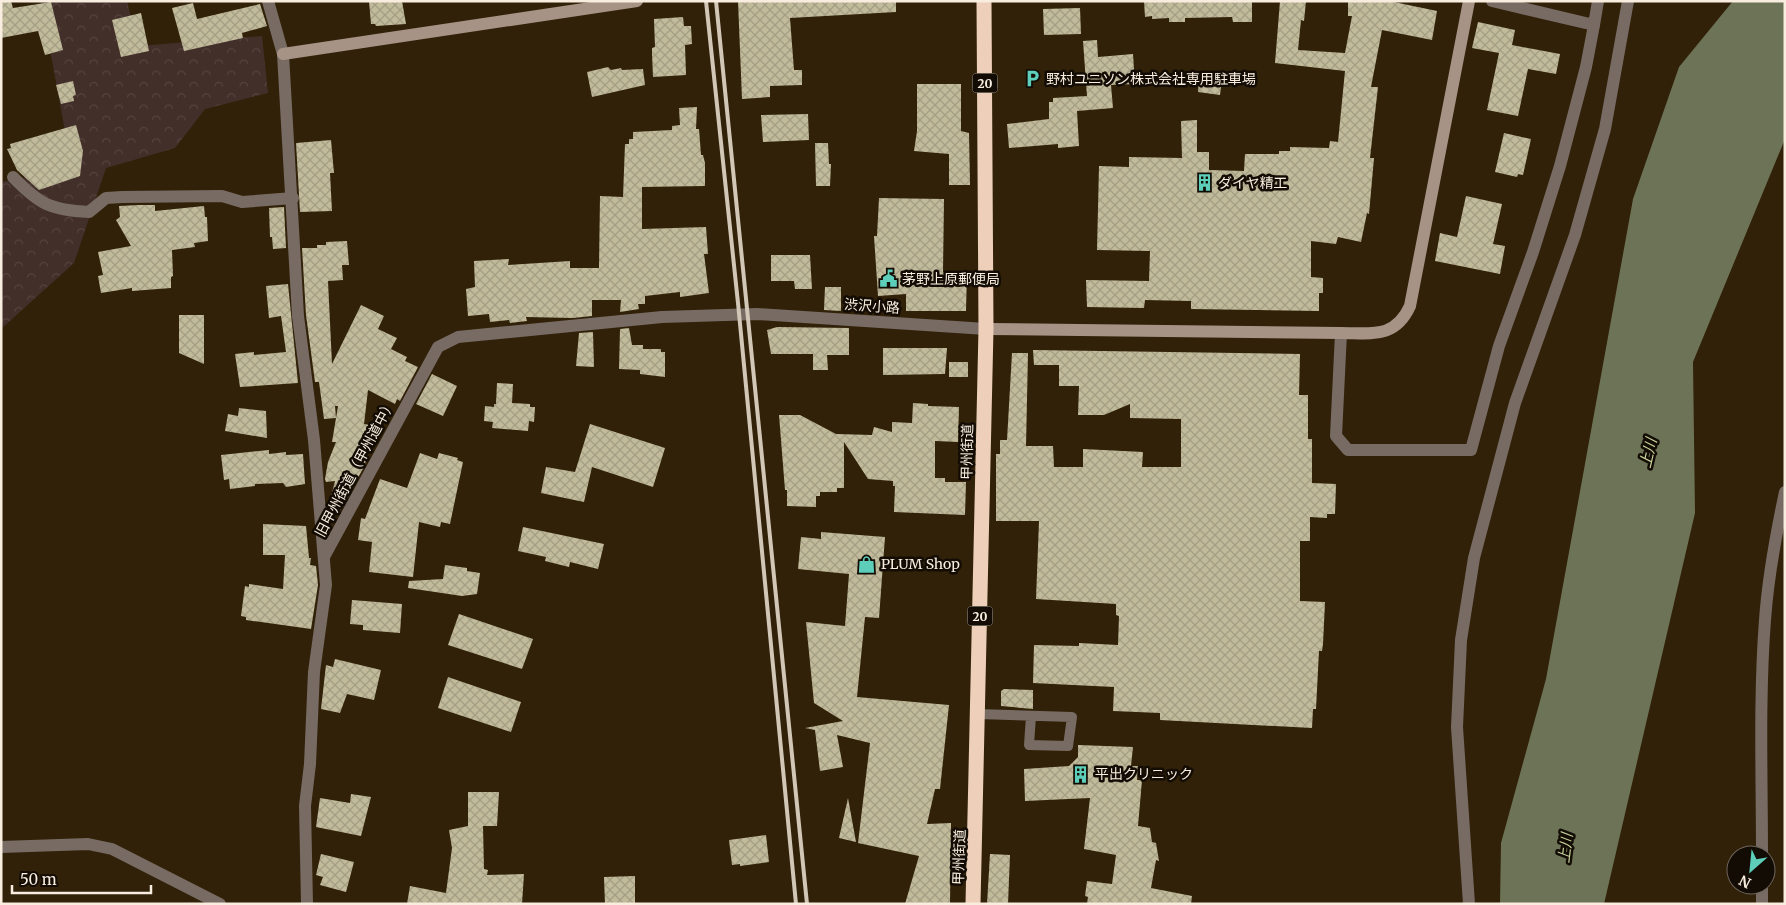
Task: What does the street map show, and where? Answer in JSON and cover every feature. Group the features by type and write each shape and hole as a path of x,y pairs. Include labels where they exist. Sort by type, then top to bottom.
{"highway":[{"name":"甲州街道","path":"974,904 986,329 984,1"}],"street":[{"path":"268,1 283,54 293,198 298,316 314,440 324,557"},
{"path":"283,54 637,1"},
{"path":"986,329 1382,333 1396,326 1405,317 1410,306 1469,1"},
{"path":"1492,1 1594,25"},
{"path":"1341,333 1336,436 1348,450 1471,450 1500,346 1533,252 1560,166 1586,67 1598,1"},
{"path":"1469,904 1457,727 1462,640 1474,558 1515,403 1575,235 1605,129 1628,1"},
{"path":"13,178 31,196 61,211 89,212 106,198 122,197 222,196 242,202 293,198"},
{"name":"渋沢小路","path":"730,316 757,314 986,329"},
{"name":"旧甲州街道（甲州道中）","path":"306,904 307,850 305,806 310,764 314,672 326,585 324,557 438,346 458,337 662,317 730,316"},
{"path":"1762,845 1761,723 1765,619 1777,528 1785,492"},
{"path":"1,847 88,844 112,849 220,904"}],"lane":[{"path":"978,714 1072,717 1068,746 1029,745 1031,716"}],"green space":[{"path":"41,1 127,1 138,46 262,36 268,93 205,109 175,148 106,168 74,263 1,329 1,182 65,170 65,131"}],"water":[{"name":"上川","path":"1733,1 1785,1 1785,139 1693,362 1695,513 1604,904 1500,904 1501,843 1546,679 1633,199 1679,67"}],"building":[{"path":"1,1 11,1 13,8 51,2 63,50 45,55 38,31 1,38"},
{"path":"369,1 402,1 406,24 376,26 371,24"},
{"path":"738,1 896,1 896,12 790,18 794,70 802,70 802,85 770,86 770,97 742,99"},
{"path":"1144,1 1252,1 1252,22 1233,22 1232,17 1185,18 1185,22 1169,22 1169,18 1152,19 1152,16 1145,17"},
{"path":"1280,1 1306,1 1304,21 1301,20 1298,50 1345,53 1352,16 1348,16 1348,1 1389,1 1437,11 1432,40 1382,30 1371,87 1378,87 1370,158 1374,158 1369,214 1367,213 1361,242 1338,237 1336,244 1311,241 1311,277 1323,278 1323,293 1319,293 1319,311 1191,309 1191,301 1145,300 1144,308 1087,307 1086,280 1149,281 1150,251 1097,250 1099,166 1129,167 1129,157 1182,158 1181,121 1197,120 1197,152 1209,152 1209,170 1244,171 1245,154 1279,154 1279,151 1290,151 1290,147 1329,148 1330,141 1338,142 1345,71 1275,63"},
{"path":"193,3 197,19 260,4 267,26 242,33 243,38 184,51 172,8"},
{"path":"1080,8 1081,34 1044,35 1043,9"},
{"path":"141,13 149,51 121,57 112,20"},
{"path":"683,17 684,26 691,26 692,44 685,45 686,75 653,77 654,19"},
{"path":"1478,22 1515,30 1512,45 1560,54 1556,74 1528,69 1518,116 1487,110 1499,53 1472,48"},
{"path":"1097,40 1098,57 1133,54 1135,84 1111,85 1113,108 1077,111 1079,146 1058,148 1058,144 1009,148 1007,124 1049,119 1049,102 1053,102 1053,98 1087,96 1083,41"},
{"path":"608,67 611,70 621,68 622,70 643,69 645,85 592,97 587,72"},
{"path":"1199,78 1222,80 1220,95 1198,92"},
{"path":"73,81 76,95 73,96 74,101 61,104 56,85"},
{"path":"917,84 961,84 961,131 969,133 970,185 949,185 949,154 914,151 917,131"},
{"path":"697,107 696,129 699,129 701,155 703,155 705,163 705,186 642,187 642,229 706,227 708,254 704,254 709,293 680,297 680,292 645,296 645,304 638,304 639,309 620,312 621,300 592,300 592,316 573,318 526,317 527,321 510,323 509,320 490,322 489,314 468,316 466,289 475,287 474,261 509,259 508,265 570,261 570,268 599,268 600,196 623,197 625,144 629,144 629,139 633,139 633,132 672,130 672,126 680,125 679,108"},
{"path":"808,114 809,140 763,142 761,115"},
{"path":"76,125 83,151 80,176 39,190 17,170 7,149 11,148 10,144"},
{"path":"1504,133 1531,139 1523,175 1518,174 1517,177 1495,172"},
{"path":"331,140 334,173 330,173 332,211 300,212 296,143"},
{"path":"815,143 828,143 829,164 831,164 830,186 816,186"},
{"path":"1466,196 1502,204 1493,244 1505,246 1500,274 1435,261 1440,233 1457,237"},
{"path":"879,198 944,199 943,272 967,272 966,311 906,311 906,294 878,296 874,236 877,236"},
{"path":"155,205 155,211 204,206 205,217 207,217 208,241 194,243 195,247 172,250 173,276 171,277 171,288 132,291 132,288 101,293 98,276 103,275 98,252 131,246 116,220 120,217 119,206"},
{"path":"284,207 286,248 273,249 272,237 270,237 269,208"},
{"path":"347,241 349,265 342,265 343,280 328,281 332,364 361,305 384,316 378,329 397,338 391,349 407,357 405,361 418,367 400,401 397,399 395,404 368,390 364,424 371,425 365,465 338,514 328,509 335,481 326,482 325,479 328,462 336,442 332,442 336,418 324,419 319,382 315,382 306,315 302,248 317,248 317,245 326,245 326,242","holes":["335,406 338,406 336,418"]},
{"path":"771,255 810,255 812,289 795,289 794,281 771,281"},
{"path":"288,284 298,383 240,387 235,354 254,352 254,355 286,352 281,316 269,318 266,286"},
{"path":"825,287 841,287 841,311 824,310"},
{"path":"179,315 204,315 204,364 179,353"},
{"path":"777,327 849,328 849,355 827,355 828,370 813,370 813,354 771,354 767,330"},
{"path":"629,328 632,345 643,345 643,349 661,349 661,352 665,352 665,377 640,374 640,370 619,369 620,329"},
{"path":"593,332 594,367 576,366 579,333"},
{"path":"883,348 947,348 945,374 883,375"},
{"path":"1033,350 1300,354 1299,395 1308,395 1308,439 1312,439 1312,483 1336,484 1335,514 1327,514 1327,518 1310,517 1310,541 1300,541 1300,601 1325,602 1323,644 1322,651 1319,651 1316,709 1313,709 1312,728 1160,720 1160,713 1113,711 1114,687 1033,683 1034,645 1079,646 1079,643 1118,645 1119,616 1116,615 1116,604 1036,599 1039,521 996,521 996,454 1000,454 1000,440 1007,440 1012,353 1028,353 1026,446 1053,446 1054,467 1083,467 1083,449 1143,452 1142,467 1181,467 1181,419 1130,418 1130,404 1104,415 1078,415 1079,386 1059,386 1059,365 1034,365"},
{"path":"949,362 968,362 968,377 949,377"},
{"path":"432,374 457,386 443,416 416,404"},
{"path":"497,383 513,384 512,403 530,404 530,407 535,407 534,422 529,421 528,431 492,428 493,422 484,421 485,406 494,407 494,404 496,404"},
{"path":"913,403 928,404 928,406 959,407 958,442 935,441 935,478 945,478 945,482 966,482 965,515 894,512 895,486 893,486 893,481 868,479 844,442 844,488 837,488 837,492 820,492 820,496 816,496 816,507 787,506 779,415 800,415 836,434 872,435 874,427 892,432 892,422 912,423"},
{"path":"239,408 266,411 267,438 225,431 228,414 238,416"},
{"path":"590,424 665,448 653,487 592,467 584,502 541,493 546,467 575,472"},
{"path":"269,450 269,454 286,452 286,455 303,454 305,484 286,487 283,483 255,484 255,486 230,489 229,479 224,480 221,455"},
{"path":"420,453 437,459 439,453 458,458 457,460 463,462 450,524 441,522 440,527 419,522 413,577 369,572 372,542 358,540 361,518 365,519 380,479 407,488"},
{"path":"263,524 306,526 309,558 311,558 310,565 316,566 318,585 311,629 246,620 246,617 241,616 245,586 249,587 249,584 283,589 285,555 263,555"},
{"path":"523,527 604,544 598,569 570,562 569,567 545,561 546,557 518,551"},
{"path":"821,532 885,537 879,618 865,617 857,697 949,705 940,789 935,789 927,824 951,823 950,904 905,904 919,856 858,843 870,743 837,735 843,767 820,771 815,730 805,728 843,721 814,703 806,622 845,626 849,574 798,569 801,537 821,539"},
{"path":"445,565 467,568 467,571 480,573 477,594 462,596 408,588 409,581 443,579"},
{"path":"352,600 402,604 400,633 363,630 363,625 350,624"},
{"path":"459,614 533,639 522,669 448,645"},
{"path":"335,659 381,670 374,700 347,694 340,713 321,709 326,665 333,667"},
{"path":"448,677 521,702 511,732 438,708"},
{"path":"1004,689 1033,690 1033,709 1001,706 1001,691"},
{"path":"1078,745 1133,747 1131,766 1138,766 1137,780 1142,780 1138,826 1150,828 1152,842 1156,843 1159,861 1156,860 1151,888 1192,896 1191,904 1087,904 1088,897 1085,896 1087,881 1112,884 1116,855 1084,849 1090,798 1025,801 1024,769 1069,766 1078,757"},
{"path":"468,792 499,792 497,826 483,826 484,869 488,870 487,875 524,874 522,904 407,904 410,886 446,893 452,848 449,830 468,826"},
{"path":"351,794 371,797 361,836 316,827 320,798 350,803"},
{"path":"848,798 856,842 839,838"},
{"path":"766,835 769,862 740,866 740,864 732,865 729,840"},
{"path":"321,854 354,862 346,892 320,885 323,877 316,875"},
{"path":"990,854 1010,855 1008,904 987,904"},
{"path":"635,876 635,904 605,904 604,877"}],"railway":[{"path":"706,1 738,303 796,904"},
{"path":"716,1 807,904"}],"place":[{"name":"野村ユニソン株式会社専用駐車場","path":"1032,79"},
{"name":"ダイヤ精工","path":"1204,183"},
{"name":"茅野上原郵便局","path":"888,279"},
{"name":"PLUM Shop","path":"867,564"},
{"name":"平出クリニック","path":"1081,774"}]}
